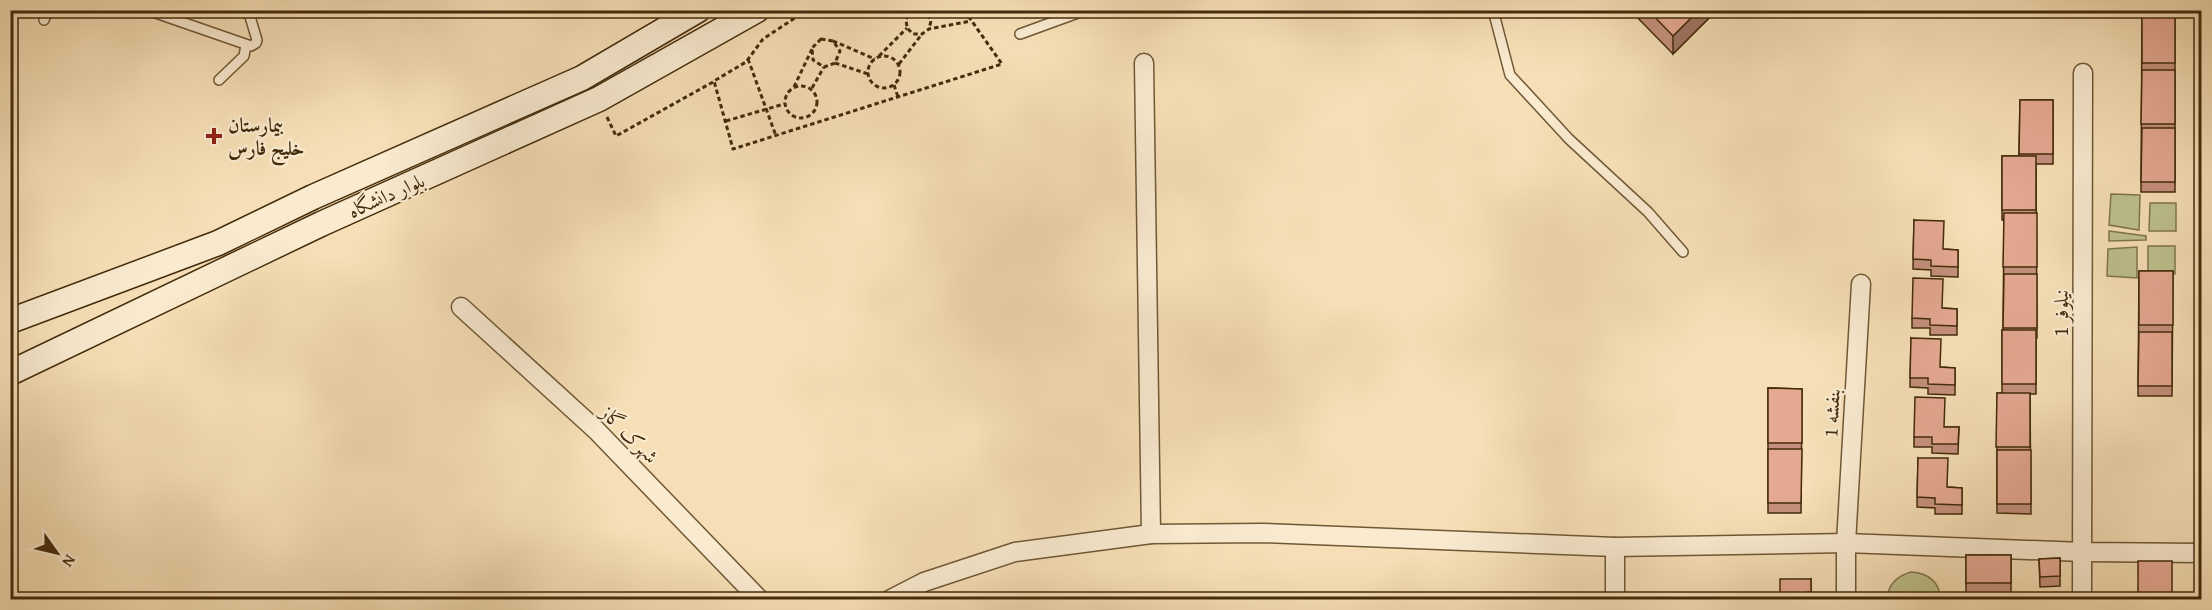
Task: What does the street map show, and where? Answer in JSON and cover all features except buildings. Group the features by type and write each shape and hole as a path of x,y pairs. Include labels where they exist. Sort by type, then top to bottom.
{"main road":[{"name":"بلوار دانشگاه","path":"10,321 218,243 313,197 582,78 698,10"},
{"name":"بلوار دانشگاه","path":"14,370 321,224 599,99 757,10"},
{"path":"313,197 321,224"}],"street":[{"path":"1144,63 1151,534"},
{"name":"نیلوفر 1","path":"2082,600 2083,73"},
{"name":"بنفشه 1","path":"1846,600 1846,543 1861,284"},
{"name":"شهرک گاز","path":"461,307 596,430 760,600"},
{"path":"889,600 924,582 1015,552 1151,534 1263,533 1615,547 1846,543 2083,552 2202,553"},
{"path":"1615,547 1615,600"}],"lane":[{"path":"44,20 48,10"},
{"path":"147,10 246,45 255,45 257,40 248,10"},
{"path":"1020,34 1086,10"},
{"path":"1493,10 1510,75 1569,139 1648,212 1683,252"},
{"path":"219,80 244,56 246,45"}],"path":[{"path":"599,99 616,135 714,81 748,59 763,39 807,10"},
{"path":"922,10 927,13 931,21 928,29"},
{"path":"714,81 733,149 1002,64 964,10"},
{"path":"912,11 906,19 907,28 913,34 922,34"},
{"path":"899,64 928,29 971,21"},
{"path":"879,56 891,56 899,64 901,75 894,85 884,89 873,84 868,74 870,63 907,28"},
{"path":"794,88 812,48 821,39 833,41 875,59"},
{"path":"833,41 840,51 835,63"},
{"path":"812,48 813,60 824,67"},
{"path":"748,59 776,136"},
{"path":"812,88 824,67 835,63 868,74"},
{"path":"799,85 812,88 818,99 815,112 804,119 791,116 784,104 788,92 799,85"},
{"path":"894,85 898,97"},
{"path":"725,122 784,104"},
{"path":"804,119 804,127"}],"green space":[{"path":"2111,194 2140,195 2139,230 2109,225"},
{"path":"2150,203 2176,203 2176,231 2149,231"},
{"path":"2109,231 2146,236 2146,240 2109,241"},
{"path":"2148,246 2175,246 2175,274 2148,274"},
{"path":"2137,247 2137,278 2107,276 2108,249"},
{"path":"1911,572 1928,576 1938,588 1941,599 1887,599 1894,581"}],"place":[{"name":"بیمارستان خلیج فارس","path":"214,136"}]}
